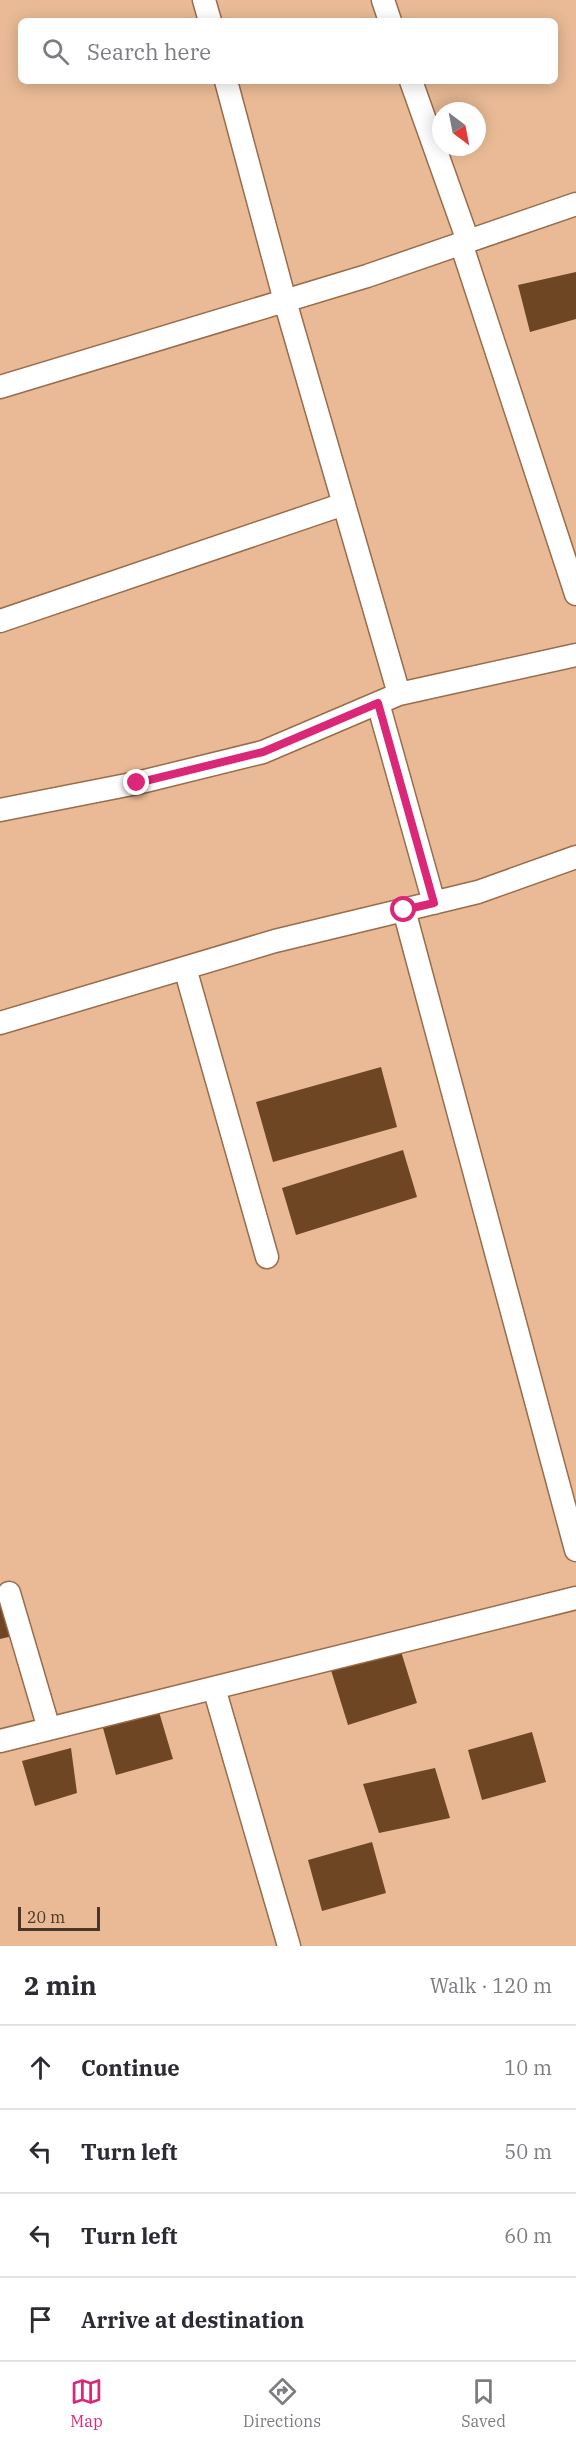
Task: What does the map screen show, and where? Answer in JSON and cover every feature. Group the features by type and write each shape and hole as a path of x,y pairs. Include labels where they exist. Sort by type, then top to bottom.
{"street":[{"path":"204,0 209,18"},
{"path":"382,0 389,18"},
{"path":"227,84 285,301 399,694"},
{"path":"412,84 576,594"},
{"path":"0,387 285,301 576,204"},
{"path":"0,621 344,504"},
{"path":"0,810 137,783 263,752 399,694 576,655"},
{"path":"378,703 434,903"},
{"path":"0,1023 275,941 478,892 576,857"},
{"path":"404,910 576,1550"},
{"path":"185,968 267,1257"},
{"path":"9,1593 49,1729"},
{"path":"0,1741 576,1598"},
{"path":"213,1688 289,1946"}],"building":[{"path":"576,272 576,319 530,332 518,285"},
{"path":"381,1067 397,1127 273,1162 256,1102"},
{"path":"403,1150 417,1197 296,1235 282,1188"},
{"path":"0,1592 17,1635 0,1639"},
{"path":"399,1645 417,1703 348,1725 330,1667"},
{"path":"159,1712 173,1759 116,1775 103,1728"},
{"path":"532,1732 546,1782 482,1800 468,1750"},
{"path":"71,1748 77,1793 35,1806 22,1761"},
{"path":"435,1768 450,1818 379,1833 363,1784"},
{"path":"372,1842 386,1893 322,1911 308,1860"}],"route":[{"path":"137,783 263,752 378,703 434,903 404,910"}]}
